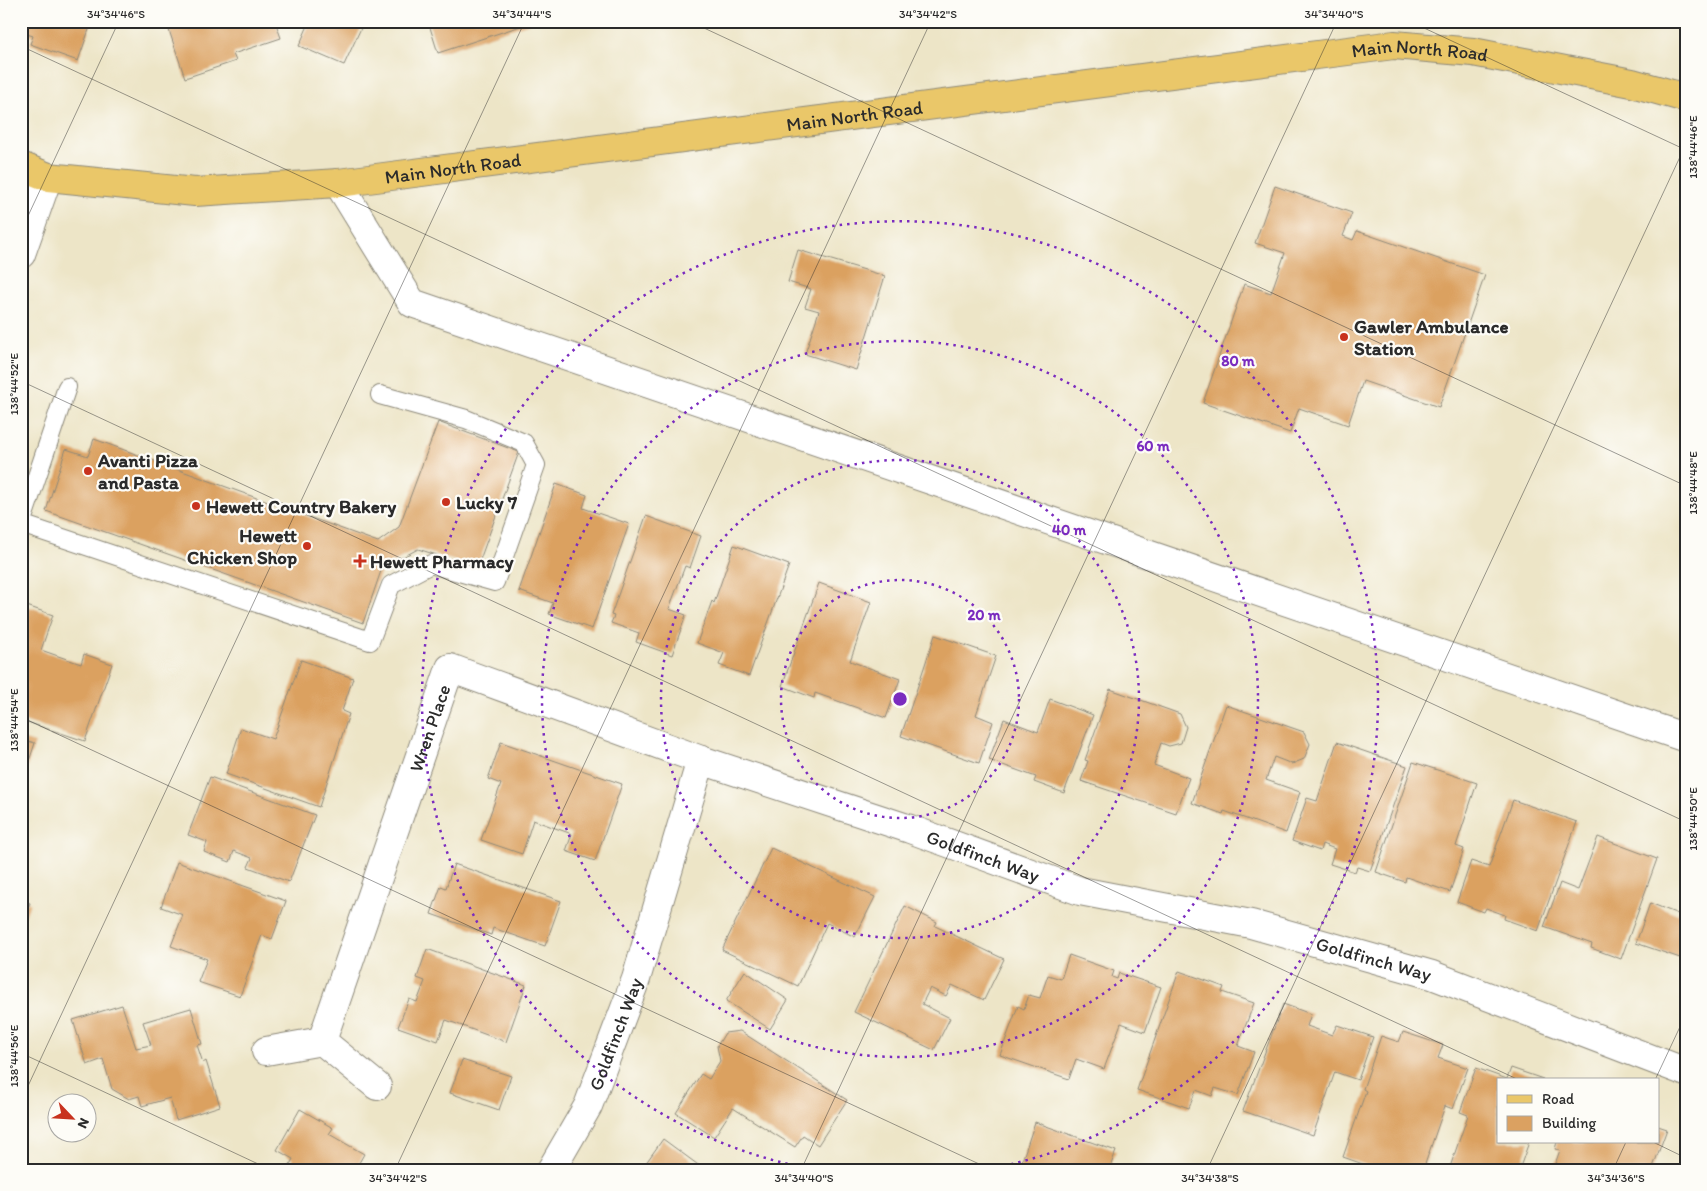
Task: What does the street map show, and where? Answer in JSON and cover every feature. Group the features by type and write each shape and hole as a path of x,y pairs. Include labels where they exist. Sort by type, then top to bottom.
{"main road":[{"name":"Main North Road","path":"21,166 48,176 195,192 338,183 1394,45 1473,52 1632,83 1686,98"}],"street":[{"path":"21,254 48,176"},
{"path":"338,183 412,303 1686,738"},
{"name":"Wren Place","path":"322,1041 450,668 701,760"},
{"name":"Goldfinch Way","path":"551,1170 588,1106 636,979 701,760 910,829 1080,891 1251,924 1432,974 1686,1072"},
{"path":"266,1051 322,1041 377,1086"}],"lane":[{"path":"67,387 21,524 370,641 391,586 431,564 495,582 536,465 524,443 466,419 380,395"}],"building":[{"path":"21,21 92,21 78,61 30,44 33,36 21,32"},
{"path":"166,21 275,21 281,38 233,54 236,61 185,78"},
{"path":"310,21 377,21 361,28 344,65 299,46"},
{"path":"428,21 532,21 533,22 438,53"},
{"name":"Gawler Ambulance Station","path":"1275,186 1352,213 1343,236 1353,240 1357,231 1485,275 1439,407 1363,381 1348,425 1299,408 1290,433 1203,403 1244,284 1271,293 1285,253 1255,243"},
{"path":"798,250 885,276 856,370 805,354 819,311 805,307 811,289 788,282"},
{"path":"438,422 519,452 477,568 418,549 382,568 363,623 46,511 66,449 88,456 94,439 378,542 399,527"},
{"path":"556,484 587,495 583,508 629,524 592,629 549,614 553,603 519,591"},
{"path":"646,516 701,536 690,568 685,566 669,609 686,615 672,655 636,642 639,633 611,623 614,616 611,615"},
{"path":"734,545 789,565 749,676 719,665 724,653 697,643 712,601 714,603"},
{"path":"819,583 871,602 850,661 900,679 886,718 815,693 814,698 782,686"},
{"path":"21,604 53,615 41,650 81,664 84,654 112,664 85,741 21,720"},
{"path":"935,635 996,656 976,715 993,722 979,763 901,736"},
{"path":"301,660 353,678 342,711 349,714 319,807 226,774 241,728 273,739"},
{"path":"1110,689 1180,714 1186,727 1181,743 1169,746 1161,743 1154,765 1189,778 1176,813 1081,781 1088,761 1085,760"},
{"path":"1050,699 1093,715 1064,793 1034,782 1036,777 989,760 1004,719 1038,732"},
{"path":"1226,705 1304,732 1310,744 1304,759 1292,764 1274,757 1266,780 1300,792 1286,833 1224,811 1223,814 1192,803"},
{"path":"21,739 35,743 22,782 21,781"},
{"path":"501,742 622,784 595,861 566,851 572,834 533,820 522,854 481,840 501,784 488,779"},
{"path":"1337,742 1407,766 1370,871 1357,867 1355,872 1330,864 1335,849 1322,844 1320,851 1292,841 1307,798 1317,801"},
{"path":"1413,762 1477,783 1456,846 1464,849 1450,892 1406,877 1405,882 1376,872"},
{"path":"210,777 315,815 289,882 248,867 252,858 234,851 230,862 204,852 207,842 188,835"},
{"path":"1513,800 1577,822 1538,931 1504,919 1505,915 1486,908 1484,912 1457,902 1471,861 1489,867"},
{"path":"1598,837 1657,859 1621,959 1591,948 1592,944 1544,927 1560,883 1578,890"},
{"path":"771,848 875,897 855,937 827,923 798,986 722,950"},
{"path":"177,862 286,901 272,939 262,935 240,996 198,982 207,959 171,946 183,915 161,907"},
{"path":"454,864 561,901 545,946 493,928 491,935 431,914 441,886 446,888"},
{"path":"21,900 30,903 21,927"},
{"path":"1683,900 1686,901 1686,960 1636,943 1650,903 1678,914"},
{"path":"905,906 937,922 935,926 1004,959 984,1000 952,985 946,996 930,988 922,1004 950,1018 934,1050 854,1012"},
{"path":"427,949 526,985 506,1042 446,1020 438,1041 398,1027 409,999 417,1002 425,981 417,978"},
{"path":"1069,955 1114,971 1112,977 1117,979 1119,973 1161,987 1145,1032 1121,1023 1104,1069 1076,1059 1069,1079 1000,1055 1018,1006 1024,1009 1029,995 1040,998 1048,975 1061,979"},
{"path":"745,971 788,1000 770,1029 726,1001"},
{"path":"1179,971 1224,987 1222,992 1254,1003 1238,1046 1254,1052 1238,1095 1215,1088 1212,1096 1196,1090 1189,1108 1137,1090"},
{"path":"1283,1004 1311,1014 1307,1026 1332,1035 1337,1025 1373,1037 1358,1080 1335,1072 1313,1135 1243,1111"},
{"path":"122,1005 136,1048 151,1045 143,1022 191,1008 202,1044 197,1045 203,1063 206,1061 220,1106 176,1120 170,1098 142,1106 139,1096 129,1099 112,1089 103,1059 87,1065 73,1020"},
{"path":"740,1031 847,1100 818,1145 803,1135 795,1147 733,1108 714,1137 676,1113 701,1074 709,1079 720,1061 717,1046 725,1033"},
{"path":"1403,1032 1443,1045 1438,1058 1468,1068 1453,1109 1445,1106 1423,1170 1380,1170 1343,1157 1366,1091 1363,1089 1381,1036 1399,1042"},
{"path":"462,1060 511,1076 499,1110 450,1093"},
{"path":"1476,1068 1504,1078 1497,1078 1497,1144 1528,1144 1519,1170 1449,1170 1468,1115 1460,1112"},
{"path":"1511,1068 1540,1078 1507,1078"},
{"path":"300,1109 333,1128 329,1134 364,1154 355,1170 287,1170 293,1159 277,1150"},
{"path":"1035,1122 1116,1151 1109,1170 1019,1170"},
{"path":"1660,1127 1667,1129 1652,1170 1553,1170 1560,1150 1555,1149 1556,1144 1660,1144"},
{"path":"663,1139 705,1170 644,1170 643,1167"}],"place":[{"name":"Gawler Ambulance Station","path":"1344,337"},
{"name":"Avanti Pizza and Pasta","path":"88,471"},
{"name":"Lucky 7","path":"446,502"},
{"name":"Hewett Country Bakery","path":"196,506"},
{"name":"Hewett Chicken Shop","path":"307,546"},
{"name":"Hewett Pharmacy","path":"360,561"}]}
